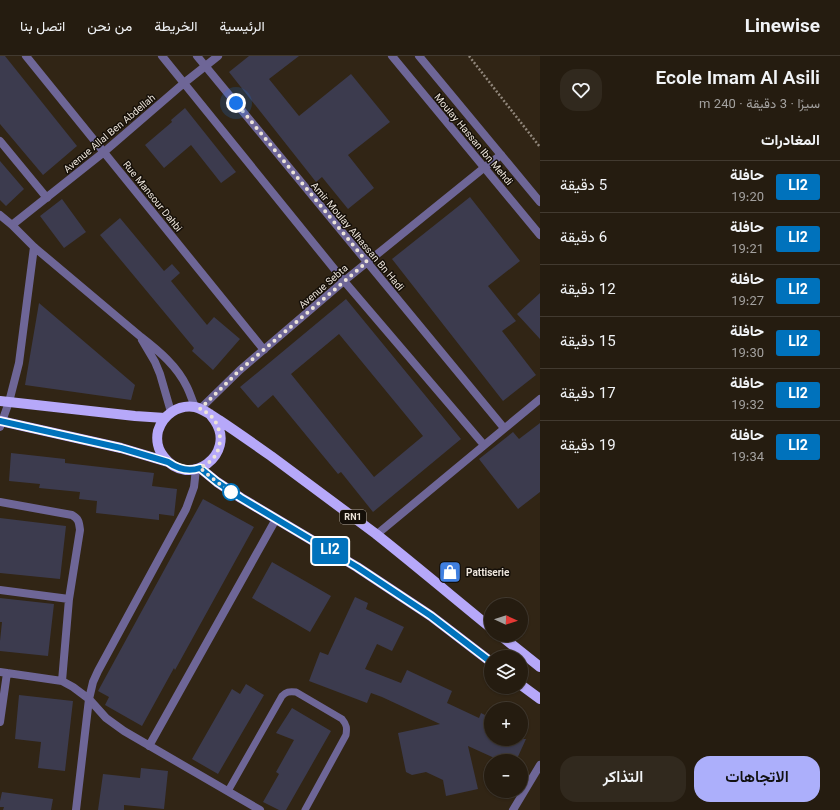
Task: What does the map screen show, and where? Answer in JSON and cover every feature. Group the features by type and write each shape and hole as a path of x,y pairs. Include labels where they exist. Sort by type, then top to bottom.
{"main road":[{"path":"4,402 134,416 168,415"},
{"path":"197,408 182,408 168,415 160,425 157,441 159,449 168,462 174,466 189,470 198,468 208,463 215,457 219,448 219,430 216,421 210,414"},
{"name":"RN1","path":"197,408 210,414 253,443 376,535 484,622"},
{"path":"1,423 121,448 168,462"},
{"path":"198,468 217,482 276,519 357,567 431,616 484,657"},
{"path":"509,642 540,667"},
{"path":"528,690 540,699"}],"street":[{"name":"Rue Mansour Dahbi","path":"26,56 264,350"},
{"path":"162,56 344,281 484,445"},
{"name":"Amir Moulay Alhassan Bn Hadi","path":"197,56 504,428"},
{"name":"Avenue Allal Ben Abdellah","path":"12,225 104,152 218,56"},
{"name":"Moulay Hassan Ibn Mehdi","path":"392,56 540,235"},
{"name":"Moulay Hassan Ibn Mehdi","path":"419,56 540,202"},
{"path":"0,141 47,198"},
{"name":"Avenue Sebta","path":"197,408 344,281 484,167 501,155"},
{"path":"0,215 34,247 171,363 182,376 197,408"},
{"path":"1,423 4,402 19,363 34,247"},
{"path":"141,338 160,374 168,415"},
{"path":"376,535 540,399"},
{"path":"76,810 89,699 93,682 186,509 194,487 198,468"},
{"path":"0,502 72,515 77,518 79,522 80,530 69,600 62,681"},
{"path":"149,746 276,519"},
{"path":"0,590 69,600"},
{"path":"0,722 3,673 62,681 73,686 89,699 106,718 131,736 260,810"},
{"path":"513,810 540,765"}],"lane":[{"path":"228,791 282,696 286,692 296,692 342,719 346,724 347,729 346,735 305,810"}],"path":[{"path":"469,56 540,147"}],"building":[{"path":"0,56 5,56 77,146 43,175 0,124"},
{"path":"249,56 299,56 269,79 299,116 351,74 390,122 348,155 374,188 348,209 322,177 316,182 229,72"},
{"path":"185,108 236,172 221,183 191,145 164,168 145,145 172,122 171,120"},
{"path":"0,161 24,189 6,206 0,200"},
{"path":"470,197 520,261 488,286 516,321 502,331 536,375 503,401 392,259"},
{"path":"62,199 86,232 64,248 40,216"},
{"path":"120,218 164,271 172,264 180,273 171,281 207,325 214,317 240,339 213,370 192,351 194,348 100,235"},
{"path":"540,293 540,339 517,314"},
{"path":"346,299 461,439 373,512 341,472 338,474 273,395 258,408 240,387","holes":["339,334 423,436 374,477 291,374"]},
{"path":"39,303 135,385 131,400 25,385"},
{"path":"540,423 540,492 518,509 479,459 513,432 519,439"},
{"path":"11,453 65,459 65,463 154,473 152,486 177,489 174,516 159,514 159,520 96,513 97,501 79,499 80,492 39,488 40,484 9,481"},
{"path":"203,499 254,527 175,670 174,668 142,726 105,705 109,697 98,691"},
{"path":"0,518 66,526 60,579 0,573"},
{"path":"272,562 331,596 310,632 252,598"},
{"path":"355,597 368,603 366,609 404,627 392,651 377,644 365,669 401,683 407,670 452,691 447,703 479,718 481,713 484,714 484,746 523,746 519,754 486,754 468,746 478,789 446,796 443,780 426,772 412,775 406,772 398,733 440,724 371,693 367,703 309,681 320,652 328,655"},
{"path":"0,598 54,604 48,656 0,651 2,622 0,622"},
{"path":"246,684 264,695 218,774 192,759 232,689 240,694"},
{"path":"19,695 73,701 65,771 38,768 41,742 15,739"},
{"path":"292,708 331,731 286,810 279,810 263,802 279,774 276,772 294,740 276,733"},
{"path":"141,768 168,771 164,809 124,805 124,810 98,810 103,774 140,778"},
{"path":"2,792 53,799 51,810 3,810 4,807 0,807"}],"bus line":[{"name":"LI2","path":"0,421 121,448 168,462 181,469 189,470 200,468 217,482 241,498 357,567 431,616 484,657"}],"place":[{"name":"Pattiserie","path":"450,572"}],"route":[{"path":"231,492 200,468 215,457 219,448 220,439 216,421 210,414 200,409 240,370 367,262 236,103"}]}
